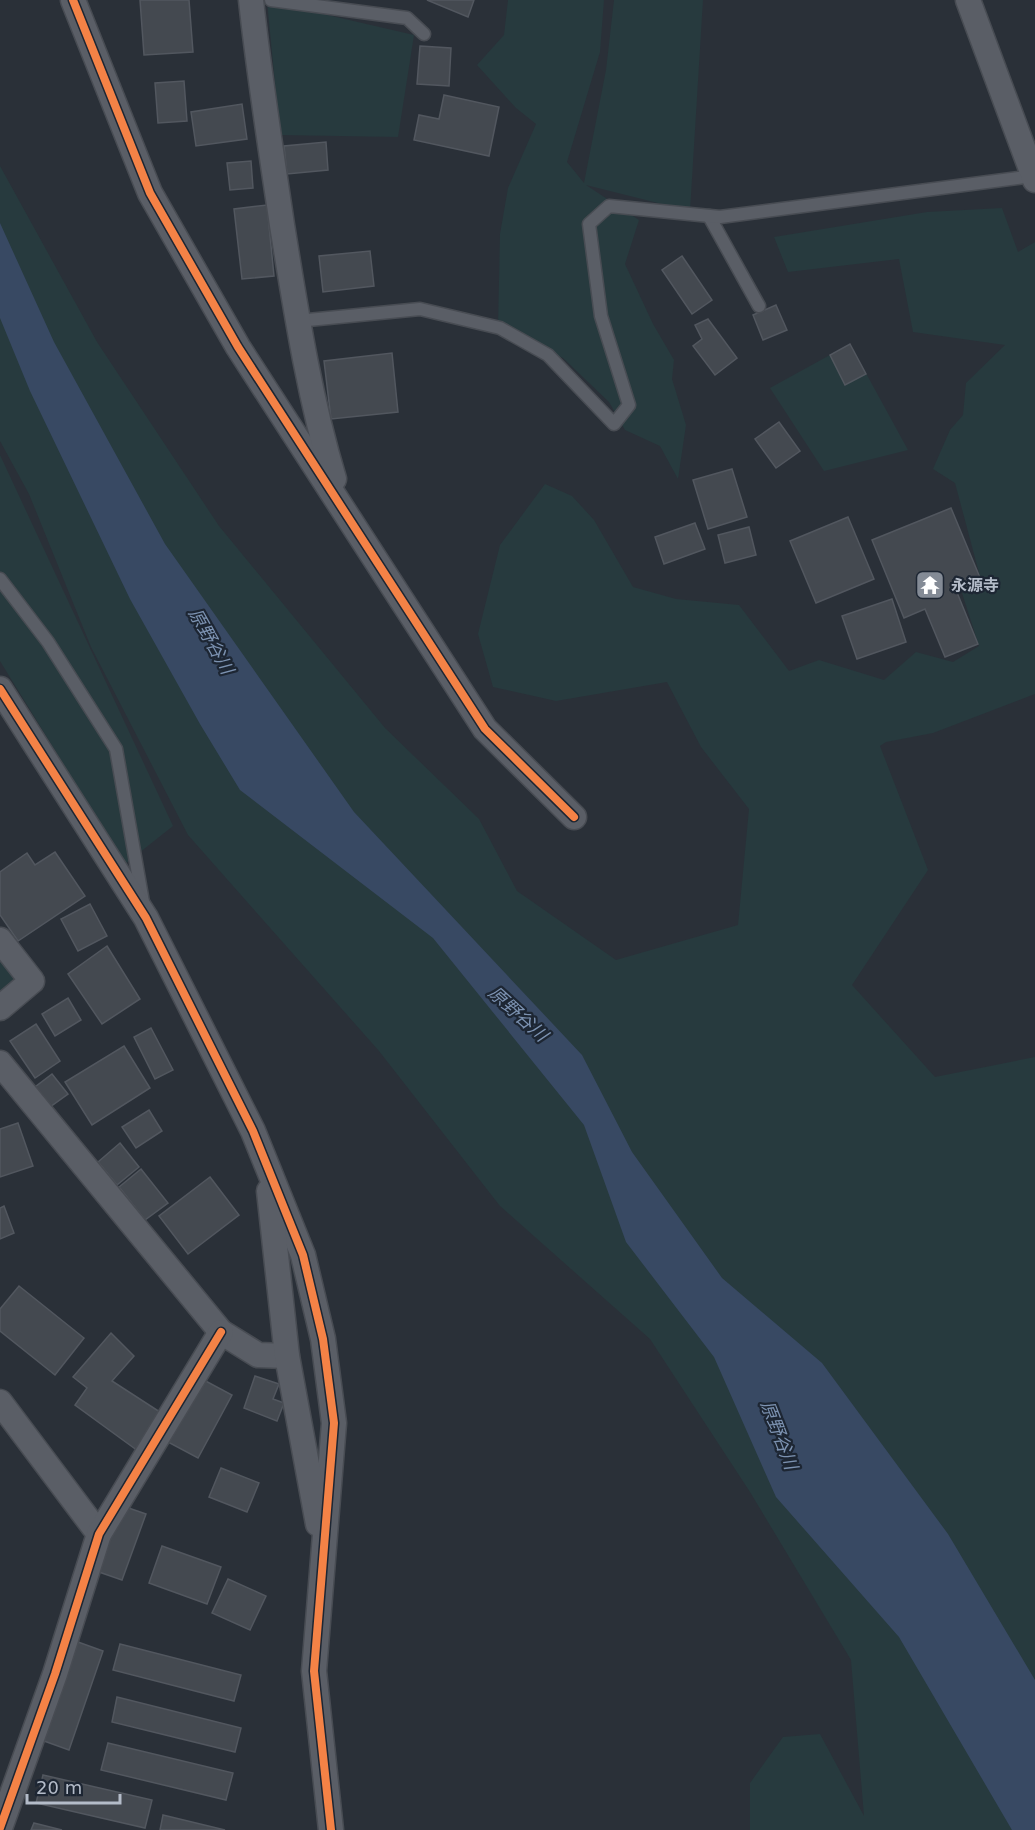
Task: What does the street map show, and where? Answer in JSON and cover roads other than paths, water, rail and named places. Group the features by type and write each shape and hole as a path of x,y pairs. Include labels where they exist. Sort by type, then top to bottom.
{"street":[{"path":"73,0 150,193 238,347 343,506 485,729 574,818"},
{"path":"251,0 258,69 298,321 316,418 343,506"},
{"path":"968,0 1034,178"},
{"path":"0,689 146,918 254,1131 303,1255 323,1339 334,1423 314,1671 331,1830"},
{"path":"0,940 32,981 0,1008"},
{"path":"0,1063 221,1332 258,1355 286,1356"},
{"path":"265,1161 286,1356 324,1556"},
{"path":"0,1828 55,1674 99,1534 221,1332"},
{"path":"0,1402 99,1534"}],"lane":[{"path":"271,0 407,18 424,34"},
{"path":"298,321 420,309 500,328 548,355 614,424 629,405 601,316 589,224 609,206 720,217 1034,178"},
{"path":"709,216 759,306"},
{"path":"0,579 48,642 116,749 146,918"}],"water":[{"name":"原野谷川","path":"0,223 54,342 165,544 354,812 582,1055 632,1152 722,1278 822,1363 948,1534 1035,1680 1035,1830 1012,1830 899,1637 776,1497 714,1357 626,1242 584,1125 433,938 240,790 130,599 30,391 0,318"}],"place":[{"name":"永源寺","path":"930,585"}]}
